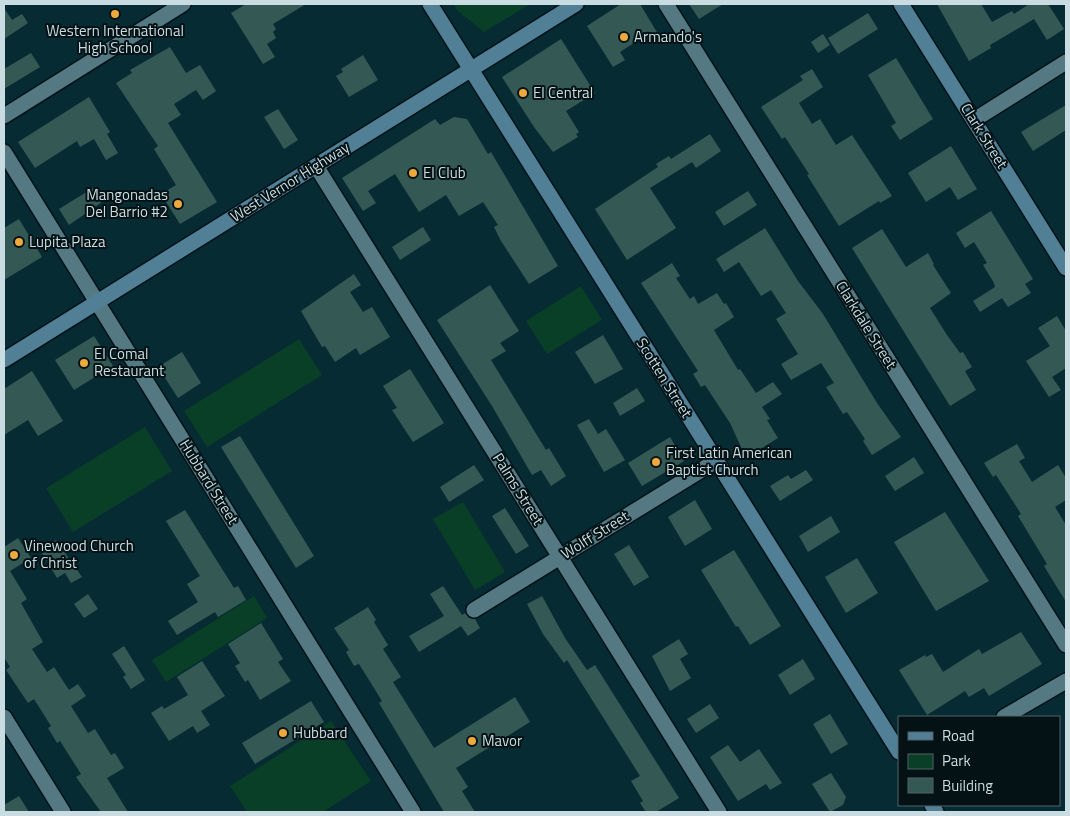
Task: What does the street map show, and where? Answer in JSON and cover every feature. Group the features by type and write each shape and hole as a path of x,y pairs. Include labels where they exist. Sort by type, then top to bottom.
{"street":[{"path":"4,116 183,4"},
{"name":"Scotten Street","path":"430,4 898,750"},
{"name":"West Vernor Highway","path":"4,360 576,4"},
{"name":"Clarkdale Street","path":"666,4 1066,645"},
{"name":"Clark Street","path":"901,4 1066,268"},
{"path":"974,120 1066,62"},
{"name":"Hubbard Street","path":"4,152 413,812"},
{"name":"Palms Street","path":"316,166 719,812"},
{"name":"Wolff Street","path":"474,610 716,461"},
{"path":"1006,716 1066,681"},
{"path":"4,717 63,812"}],"green space":[{"path":"453,4 530,4 484,32 458,11"},
{"path":"581,286 602,320 547,354 526,321"},
{"path":"299,339 322,375 207,447 184,411"},
{"path":"145,427 172,471 73,532 46,488"},
{"path":"463,502 505,572 475,590 433,519"},
{"path":"254,596 267,618 166,682 152,660"},
{"path":"331,721 371,781 323,812 247,812 230,786"}],"building":[{"path":"246,4 306,4 273,24 276,29 273,32 276,38 267,44 275,57 263,64 231,13"},
{"name":"Armando's","path":"621,4 640,4 658,34 642,43 640,39 620,52 625,60 613,67 587,26"},
{"path":"689,4 723,4 699,19"},
{"path":"937,4 981,4 992,22 1012,11 1014,14 1029,4 1048,4 1064,29 1047,40 1034,19 990,45 991,48 969,61"},
{"path":"4,8 12,20 22,14 28,23 4,39"},
{"path":"868,13 878,29 838,54 828,38"},
{"path":"823,34 830,45 818,53 811,42"},
{"path":"561,39 595,93 566,111 579,132 576,134 578,137 553,152 534,127 502,77"},
{"path":"170,47 186,73 200,65 216,91 203,100 196,90 174,104 181,115 168,123 217,202 180,224 161,194 176,185 154,149 158,146 116,83 132,73 130,70"},
{"path":"31,53 40,67 4,89 4,69"},
{"path":"363,55 378,80 349,97 336,76 343,72 341,69"},
{"path":"896,58 933,119 900,140 891,126 896,123 868,75"},
{"path":"812,69 823,87 799,103 812,124 820,119 836,145 852,135 892,196 880,203 879,201 839,226 785,137 782,139 761,107 803,80 800,76"},
{"path":"89,97 110,132 107,134 118,153 106,160 94,139 80,147 77,141 35,168 18,142"},
{"path":"1066,105 1066,130 1033,151 1021,132"},
{"path":"278,109 298,140 284,149 264,117"},
{"path":"454,117 467,119 488,154 491,152 558,266 529,284 501,241 494,227 498,225 483,202 459,216 446,195 419,212 395,174 368,191 376,203 363,211 342,178 435,119 440,125"},
{"path":"710,134 721,151 696,168 692,162 650,188 676,228 627,260 595,209 658,167 656,164 669,156 671,159"},
{"path":"951,146 977,189 958,200 950,187 926,202 908,173"},
{"path":"93,188 102,202 69,225 59,209"},
{"path":"748,191 757,205 724,226 715,212"},
{"path":"991,211 1033,279 1025,284 1031,293 1008,307 1002,298 980,312 973,301 995,287 994,283 983,265 987,263 974,242 965,248 956,233"},
{"name":"Lupita Plaza","path":"19,219 42,257 4,280 4,228"},
{"path":"423,227 431,240 400,260 392,247"},
{"path":"765,228 798,281 823,314 877,403 901,437 872,455 863,441 865,439 847,412 843,414 826,387 834,383 821,363 791,380 781,364 798,354 776,319 786,313 771,290 761,296 739,262 724,272 716,259"},
{"path":"882,229 906,267 928,253 933,265 951,293 930,308 947,335 960,353 963,352 972,367 965,371 976,390 950,406 852,248"},
{"path":"672,263 680,276 676,278 690,299 694,296 698,304 717,293 724,304 726,303 734,317 714,330 738,370 740,369 756,393 773,382 782,394 762,407 770,419 767,420 778,438 746,458 730,423 705,385 701,387 693,374 698,371 641,283"},
{"path":"354,274 361,285 350,292 363,312 372,307 390,337 360,355 356,348 335,362 325,346 322,347 301,311"},
{"path":"490,285 519,331 500,343 506,351 491,360 546,450 549,448 566,476 551,486 541,470 532,475 492,406 437,320"},
{"path":"1057,316 1066,331 1066,368 1052,377 1061,390 1049,397 1026,361 1050,346 1038,328"},
{"path":"603,335 623,369 595,384 575,352"},
{"name":"El Comal Restaurant","path":"94,336 113,366 74,390 55,360"},
{"path":"182,352 201,383 178,398 158,367"},
{"path":"410,369 444,423 413,442 392,410 397,408 383,386"},
{"path":"32,371 63,421 38,436 28,420 4,435 4,389"},
{"path":"637,388 645,401 620,416 613,403"},
{"path":"589,419 598,434 606,429 625,460 604,472 577,425"},
{"path":"240,436 314,556 296,568 221,447"},
{"name":"First Latin American Baptist Church","path":"670,437 684,461 642,486 628,463"},
{"path":"1017,444 1025,458 1019,461 1032,482 1058,465 1066,478 1066,500 1055,507 1066,525 1066,602 1044,566 1047,564 1018,516 1021,514 996,475 993,477 984,463"},
{"path":"914,457 924,473 895,491 885,476"},
{"path":"474,465 484,480 449,502 440,487"},
{"path":"806,470 813,480 780,501 770,486 788,475 791,479"},
{"path":"695,500 712,529 685,546 668,517"},
{"path":"505,508 529,546 516,554 492,516"},
{"path":"185,510 234,588 238,586 246,600 218,617 215,612 177,635 168,621 198,602 187,584 200,576 166,521"},
{"path":"945,512 989,581 936,611 894,542"},
{"path":"831,516 840,532 808,552 799,536"},
{"path":"18,538 31,558 10,571 27,599 21,603 43,642 32,649 47,672 54,667 69,690 78,684 86,696 71,706 88,733 95,729 111,755 115,753 124,768 107,778 128,812 101,812 76,777 81,774 60,741 57,743 48,728 51,726 34,699 28,703 6,670 10,667 4,657 4,547"},
{"path":"56,540 82,577 71,583 65,573 57,578 40,550"},
{"path":"629,545 649,577 634,586 614,554"},
{"path":"734,550 781,626 750,645 738,626 736,627 701,570"},
{"path":"857,558 878,593 846,613 825,577"},
{"path":"443,586 462,615 465,613 469,618 475,619 480,628 468,636 461,626 419,652 409,636 444,616 430,594"},
{"path":"88,594 98,609 84,618 74,604"},
{"path":"542,596 565,638 587,670 595,665 679,798 656,812 646,812 640,803 643,801 631,781 640,776 567,660 564,663 543,634 527,604"},
{"path":"368,607 376,620 374,622 388,645 383,649 401,677 393,682 434,748 515,697 530,722 456,768 468,787 462,791 475,812 444,812 379,703 382,701 359,664 354,666 346,652 349,650 334,628"},
{"path":"261,623 283,659 278,662 291,681 260,700 248,680 245,682 235,666 240,663 228,644"},
{"path":"1021,632 1042,664 989,696 984,688 969,697 965,691 927,715 899,670 925,655 926,657 932,654 943,672 979,649 982,654"},
{"path":"679,639 688,654 680,659 691,678 670,691 652,656"},
{"path":"124,646 145,680 131,689 123,677 126,675 112,654"},
{"path":"803,659 815,679 790,695 778,675"},
{"path":"202,661 225,696 201,711 210,725 197,733 193,726 169,741 151,713 162,706 164,709 188,695 177,677"},
{"name":"Hubbard","path":"311,701 324,722 255,764 242,743"},
{"path":"710,704 719,718 696,733 687,719"},
{"path":"830,714 848,744 831,754 813,724"},
{"path":"728,745 740,762 759,749 782,783 770,790 766,784 738,801 710,757"},
{"path":"831,773 846,797 843,805 830,812 812,784"},
{"path":"19,796 29,812 4,812 4,805"}],"place":[{"name":"Western International High School","path":"115,14"},
{"name":"Armando's","path":"624,37"},
{"name":"El Central","path":"523,93"},
{"name":"El Club","path":"413,173"},
{"name":"Mangonadas Del Barrio #2","path":"178,204"},
{"name":"Lupita Plaza","path":"19,242"},
{"name":"El Comal Restaurant","path":"84,363"},
{"name":"First Latin American Baptist Church","path":"656,462"},
{"name":"Vinewood Church of Christ","path":"14,555"},
{"name":"Hubbard","path":"283,733"},
{"name":"Mavor","path":"472,741"}]}
